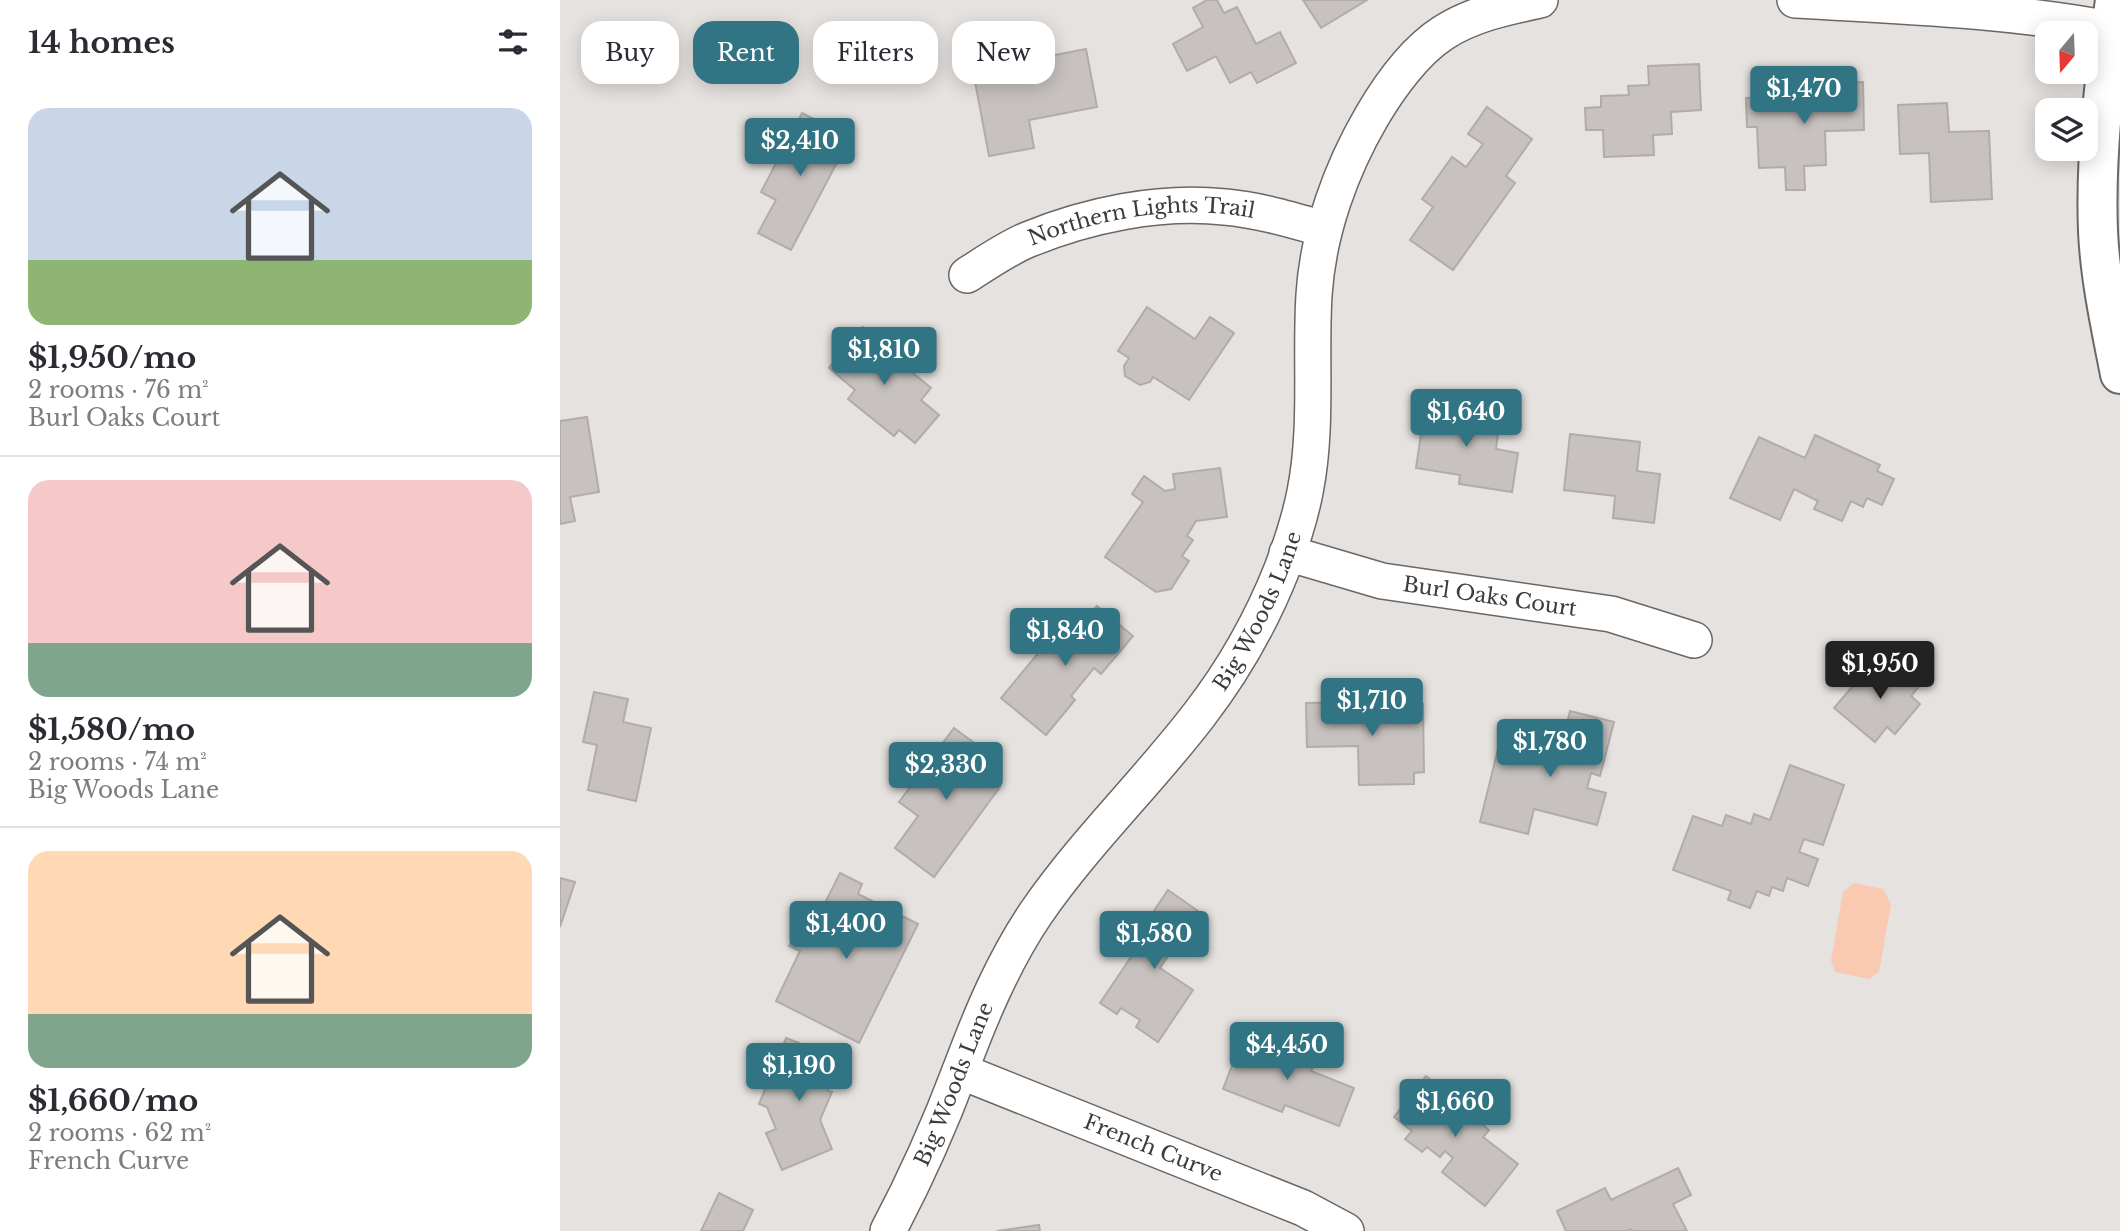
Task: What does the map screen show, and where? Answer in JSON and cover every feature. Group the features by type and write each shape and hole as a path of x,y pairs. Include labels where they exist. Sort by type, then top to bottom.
{"main road":[{"path":"2115,20 2104,86 2098,232 2110,324 2120,374"}],"street":[{"name":"Big Woods Lane","path":"888,1231 960,1071 971,1038 999,974 1035,915 1074,860 1206,705 1246,647 1287,553 1305,492 1313,409 1314,292 1324,229 1343,175 1372,116 1403,70 1443,33 1492,10 1540,0"},
{"path":"1795,0 2068,21 2115,20"},
{"name":"Northern Lights Trail","path":"967,275 1026,241 1090,219 1157,206 1225,207 1292,219 1324,229"},
{"name":"Burl Oaks Court","path":"1287,553 1382,581 1611,614 1694,640"},
{"name":"French Curve","path":"960,1071 1303,1208 1346,1231"}],"shaded area":[{"path":"1854,883 1883,889 1891,904 1879,972 1869,979 1835,972 1831,961 1843,892"}],"building":[{"path":"1207,0 1217,0 1224,13 1237,7 1256,44 1280,32 1296,63 1257,83 1251,72 1230,83 1216,56 1187,71 1173,44 1203,27 1193,8"},
{"path":"1303,0 1367,0 1321,28"},
{"path":"1086,49 1097,107 1029,120 1034,148 989,156 975,84 1055,84 1055,55"},
{"path":"1699,64 1701,110 1671,112 1672,134 1653,135 1654,155 1604,157 1603,130 1586,130 1585,108 1601,107 1601,96 1629,95 1628,86 1649,85 1648,66"},
{"path":"1863,82 1864,130 1825,131 1826,165 1804,166 1805,190 1786,190 1785,167 1759,168 1757,127 1747,127 1746,98 1803,96 1803,83"},
{"path":"1947,103 1949,132 1989,131 1992,199 1931,202 1929,153 1900,154 1898,105"},
{"path":"1487,107 1532,139 1506,176 1515,183 1453,270 1410,240 1433,207 1422,199 1452,157 1466,167 1483,144 1468,134"},
{"path":"802,113 850,138 791,250 758,233 776,200 761,192"},
{"path":"1147,307 1195,339 1210,317 1234,333 1189,400 1153,377 1150,382 1140,385 1125,376 1124,366 1129,358 1118,351"},
{"path":"863,327 893,351 891,355 931,388 921,400 939,415 915,443 899,430 894,436 848,399 855,390 829,368"},
{"path":"1425,407 1500,418 1496,449 1518,453 1512,492 1459,484 1460,475 1416,468"},
{"path":"587,417 599,492 570,497 575,521 560,524 560,421"},
{"path":"1570,434 1640,442 1637,471 1660,474 1654,523 1613,518 1615,496 1564,490"},
{"path":"1815,435 1880,465 1877,471 1894,479 1882,505 1867,498 1863,507 1851,501 1842,521 1814,509 1818,501 1794,489 1780,520 1730,498 1759,437 1805,458"},
{"path":"1220,468 1227,517 1196,521 1187,536 1193,540 1182,556 1189,561 1171,589 1156,592 1105,557 1143,502 1132,494 1144,476 1165,491 1175,489 1173,474"},
{"path":"1097,606 1133,636 1101,674 1094,668 1071,696 1075,700 1046,735 1001,698 1064,622 1076,631"},
{"path":"1895,663 1921,684 1911,696 1920,704 1895,734 1887,727 1875,742 1834,708 1870,666 1883,677"},
{"path":"594,692 628,699 623,722 651,728 636,801 588,790 597,745 583,742"},
{"path":"1363,702 1363,714 1380,714 1380,705 1423,704 1424,772 1414,773 1414,784 1359,785 1358,746 1307,747 1306,703"},
{"path":"1570,711 1614,722 1600,776 1591,773 1587,788 1606,793 1597,825 1534,809 1528,834 1480,822 1499,745 1558,761"},
{"path":"954,728 992,756 980,772 1000,787 934,877 895,848 918,816 899,802"},
{"path":"1790,765 1844,785 1823,845 1804,839 1799,852 1818,859 1808,886 1787,878 1783,891 1772,887 1769,896 1757,891 1750,908 1728,900 1731,891 1673,870 1693,816 1722,826 1726,815 1751,824 1754,814 1770,820"},
{"path":"840,873 862,884 858,894 918,924 859,1043 776,1001 800,951 789,946 796,932 808,937"},
{"path":"560,878 575,882 560,927"},
{"path":"1168,890 1198,911 1160,968 1193,990 1158,1042 1136,1027 1140,1020 1121,1008 1117,1014 1100,1003 1137,948 1131,945"},
{"path":"1257,1034 1317,1058 1311,1071 1354,1088 1339,1126 1285,1105 1282,1112 1223,1089 1235,1058 1246,1062"},
{"path":"786,1038 840,1059 828,1091 832,1092 820,1120 832,1149 782,1170 766,1133 776,1129 767,1107 759,1104"},
{"path":"1426,1076 1442,1089 1448,1081 1469,1098 1461,1107 1489,1130 1483,1137 1518,1164 1485,1206 1442,1172 1453,1158 1445,1151 1440,1157 1427,1147 1422,1152 1405,1139 1412,1131 1394,1117"},
{"path":"1678,1168 1691,1195 1673,1204 1687,1231 1566,1231 1557,1211 1605,1188 1611,1200"},
{"path":"719,1193 753,1210 743,1231 701,1231"},
{"path":"1039,1225 1040,1231 997,1231"}]}
